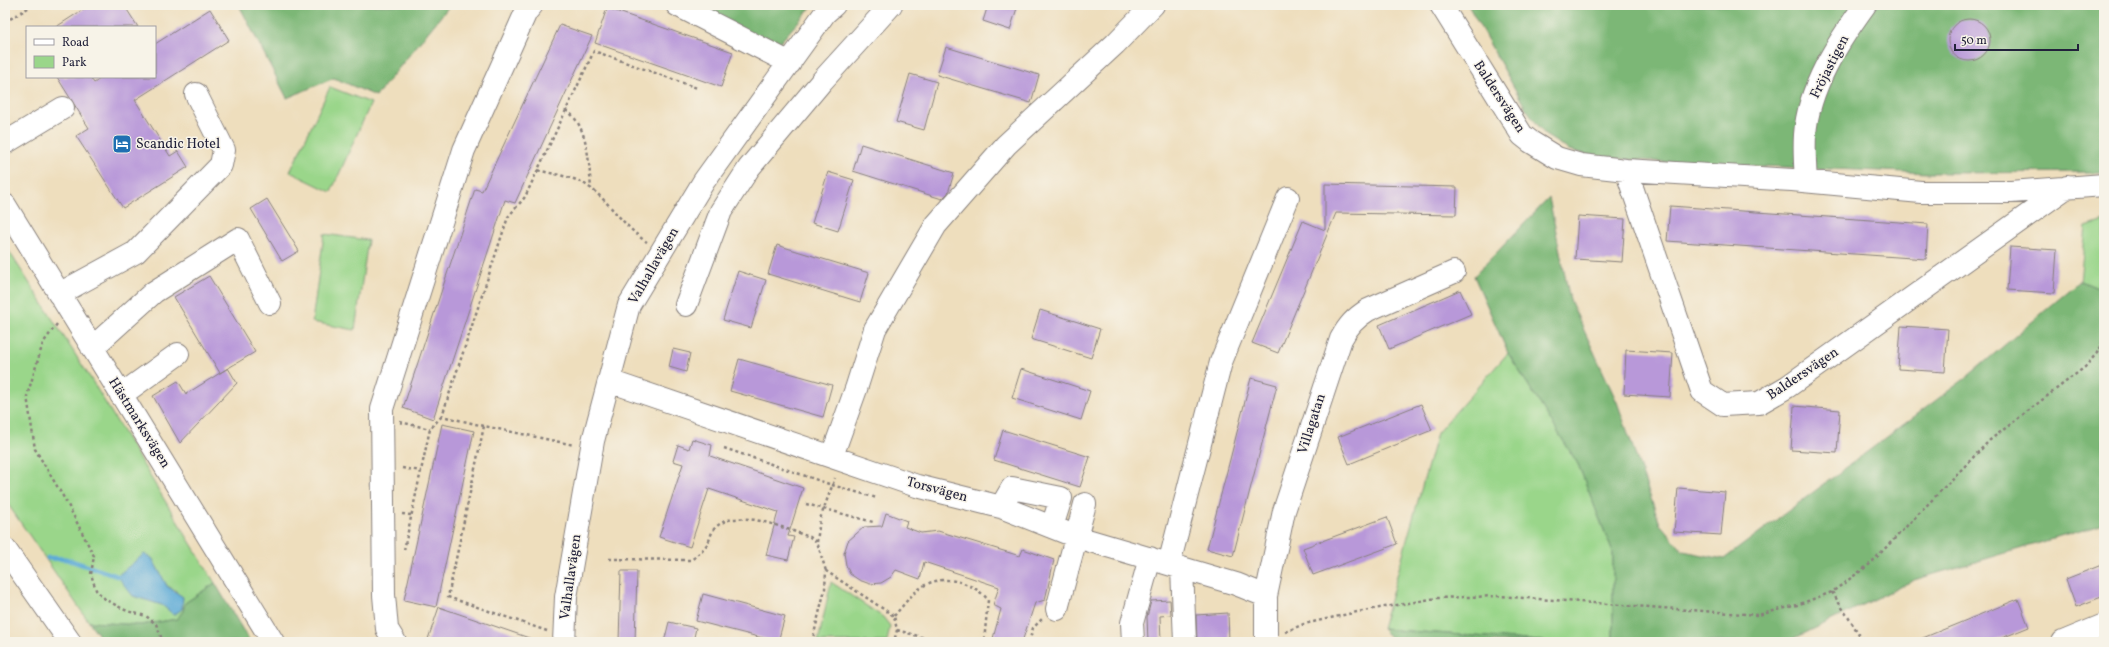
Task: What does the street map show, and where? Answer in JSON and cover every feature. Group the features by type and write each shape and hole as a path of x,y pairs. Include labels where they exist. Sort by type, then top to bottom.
{"main road":[{"path":"395,642 387,630 384,595 382,409 464,150 526,12 532,5"},
{"path":"677,5 790,63"},
{"name":"Valhallavägen","path":"564,640 566,597 592,448 629,305 697,194 790,63 834,5"},
{"path":"686,305 721,212 749,168 822,81 891,5"},
{"path":"836,458 875,329 936,225 1006,145 1115,44 1153,5"},
{"name":"Baldersvägen","path":"1441,5 1522,135 1557,158 1581,165 1626,170 1806,181 1921,192 2011,192 2104,184"},
{"name":"Fröjastigen","path":"1806,181 1804,135 1810,107 1828,63 1865,5"},
{"path":"63,302 136,252 221,165 224,150 196,94"},
{"path":"5,143 63,108"},
{"name":"Baldersvägen","path":"1626,170 1702,391 1723,404 1759,403 1787,387 2067,187"},
{"path":"697,194 721,212"},
{"path":"1133,642 1132,623 1167,563 1221,362 1288,198"},
{"name":"Hästmarksvägen","path":"5,204 63,302 273,642"},
{"path":"92,348 154,292 238,239 270,303"},
{"name":"Villagatan","path":"1266,641 1266,596 1284,511 1341,339 1348,326 1357,317 1368,310 1454,272"},
{"path":"121,395 178,354"},
{"name":"Torsvägen","path":"609,381 916,486 1001,507 1077,537 1236,584 1266,596"},
{"path":"1001,507 1012,488 1061,498 1052,527"},
{"path":"1057,609 1085,504"},
{"path":"5,549 70,642"},
{"path":"1167,563 1185,642"},
{"path":"2063,642 2104,625"}],"path":[{"path":"5,22 33,5"},
{"path":"404,552 430,429 442,416 508,217 525,197 594,51 697,88"},
{"path":"566,110 572,115 582,130 589,165 591,190"},
{"path":"538,170 574,180 591,190 635,234 662,251"},
{"path":"63,302 43,343 26,396 35,449 67,503 94,556 91,574 96,590 106,600 127,611 146,616 156,624 163,642"},
{"path":"1266,641 1304,624 1357,612 1437,598 1498,596 1758,615 1797,605 1832,592 1870,564 1990,440 2085,367 2097,353 2104,338"},
{"path":"442,416 592,448"},
{"path":"382,418 430,429"},
{"path":"484,426 448,597 564,640"},
{"path":"724,448 832,485 877,498"},
{"path":"812,642 825,590 826,571 817,542 823,510 832,485 836,458"},
{"path":"806,504 823,510 873,522"},
{"path":"609,559 691,560 700,553 714,530 733,518 749,518 810,536 817,542"},
{"path":"826,571 894,616 897,630 894,642"},
{"path":"894,616 920,588 932,582 950,579 972,586 982,592 988,600 984,642"},
{"path":"1832,592 1864,642"},
{"path":"1029,642 1033,628 1038,622 1057,609"},
{"path":"897,630 939,642"},
{"path":"5,636 9,642"}],"green space":[{"path":"239,5 450,5 376,96 334,78 287,98"},
{"path":"698,5 813,5 776,47"},
{"path":"1468,5 2104,5 2104,172 1929,173 1665,162 1597,157 1569,150 1545,135 1525,107"},
{"path":"330,87 371,103 331,192 290,172"},
{"path":"1549,198 1570,300 1617,402 1660,524 1683,551 1724,559 1967,377 2080,281 2104,291 2104,524 1914,580 1787,642 1613,642 1613,553 1578,464 1508,353 1474,276"},
{"path":"2104,221 2104,291 2080,281 2086,227"},
{"path":"324,234 368,240 355,330 312,322"},
{"path":"5,245 91,379 215,583 185,603 183,611 177,619 141,625 89,622 5,500","holes":["152,558 167,586 177,591 162,605 133,596"]},
{"path":"1508,353 1578,464 1613,553 1613,642 1554,642 1382,629 1437,433"},
{"path":"831,582 883,617 890,626 887,642 818,642"},
{"path":"215,583 250,642 104,642 89,622 141,625 177,619 183,611 185,603"},
{"path":"1382,629 1554,642 1395,642"}],"water":[{"path":"144,554 152,558 167,586 183,597 182,609 174,615 162,605 133,596 117,576"}],"building":[{"path":"90,5 124,5 137,26 58,26"},
{"path":"988,5 1018,5 1010,30 983,21"},
{"path":"607,8 733,52 721,87 595,43"},
{"path":"210,9 229,40 135,100 170,156 178,151 188,167 123,208 76,136 89,128 58,78 91,78 94,83 102,78 156,78 156,43"},
{"path":"1969,19 1984,25 1990,40 1984,55 1969,61 1954,55 1948,40 1954,25"},
{"path":"560,25 592,36 515,203 505,200 433,419 403,408 475,189 482,191"},
{"path":"946,47 1039,75 1031,103 937,75"},
{"path":"910,74 937,82 924,130 896,122"},
{"path":"861,144 954,173 948,193 942,199 853,171"},
{"path":"828,172 854,180 838,231 812,223"},
{"path":"1325,184 1457,187 1456,215 1336,213 1278,353 1252,343 1303,221 1325,230"},
{"path":"267,199 299,251 282,261 251,209"},
{"path":"1670,206 1928,224 1926,259 1667,241"},
{"path":"1578,216 1625,219 1622,262 1575,259"},
{"path":"777,245 869,273 860,302 768,274"},
{"path":"2010,247 2057,250 2054,293 2007,290"},
{"path":"738,271 766,280 751,328 723,320"},
{"path":"209,276 255,352 220,373 174,297"},
{"path":"1460,290 1471,314 1389,349 1379,325"},
{"path":"1040,310 1100,329 1091,358 1031,339"},
{"path":"1901,326 1948,329 1945,372 1898,369"},
{"path":"673,349 690,353 686,372 669,367"},
{"path":"1626,350 1673,353 1670,397 1624,394"},
{"path":"739,359 832,385 823,417 730,391"},
{"path":"228,368 237,383 180,443 153,396 178,381 186,394"},
{"path":"1021,369 1090,391 1081,420 1012,398"},
{"path":"1251,378 1277,385 1233,556 1207,549"},
{"path":"1421,404 1432,430 1349,464 1338,437"},
{"path":"1794,406 1840,410 1837,453 1791,450"},
{"path":"442,424 474,431 436,607 404,600"},
{"path":"1003,430 1090,457 1080,487 994,460"},
{"path":"692,439 712,445 710,456 803,488 788,536 794,537 788,560 766,555 778,512 709,489 690,547 659,537 683,464 673,461 678,445 689,449"},
{"path":"1678,488 1725,492 1721,535 1674,532"},
{"path":"886,513 907,521 905,527 921,533 938,531 1020,556 1023,549 1054,560 1045,600 1035,603 1022,642 992,642 1001,609 993,605 999,587 924,562 920,579 896,570 891,577 881,583 870,584 859,580 850,574 846,565 844,553 848,541 864,527 882,526"},
{"path":"1387,517 1397,544 1313,575 1303,548"},
{"path":"2104,564 2104,596 2076,607 2066,579"},
{"path":"621,571 637,571 635,642 619,642"},
{"path":"703,594 785,616 778,642 696,621"},
{"path":"2018,599 2029,627 1992,642 1913,642"},
{"path":"1170,600 1171,615 1160,616 1161,642 1148,642 1147,617 1151,601"},
{"path":"439,607 535,640 535,642 427,642"},
{"path":"1228,613 1229,642 1197,642 1196,615"},
{"path":"669,622 696,628 693,642 664,642"}],"waterway":[{"path":"48,558 66,559 117,576"}],"place":[{"name":"Scandic Hotel","path":"122,144"}]}
